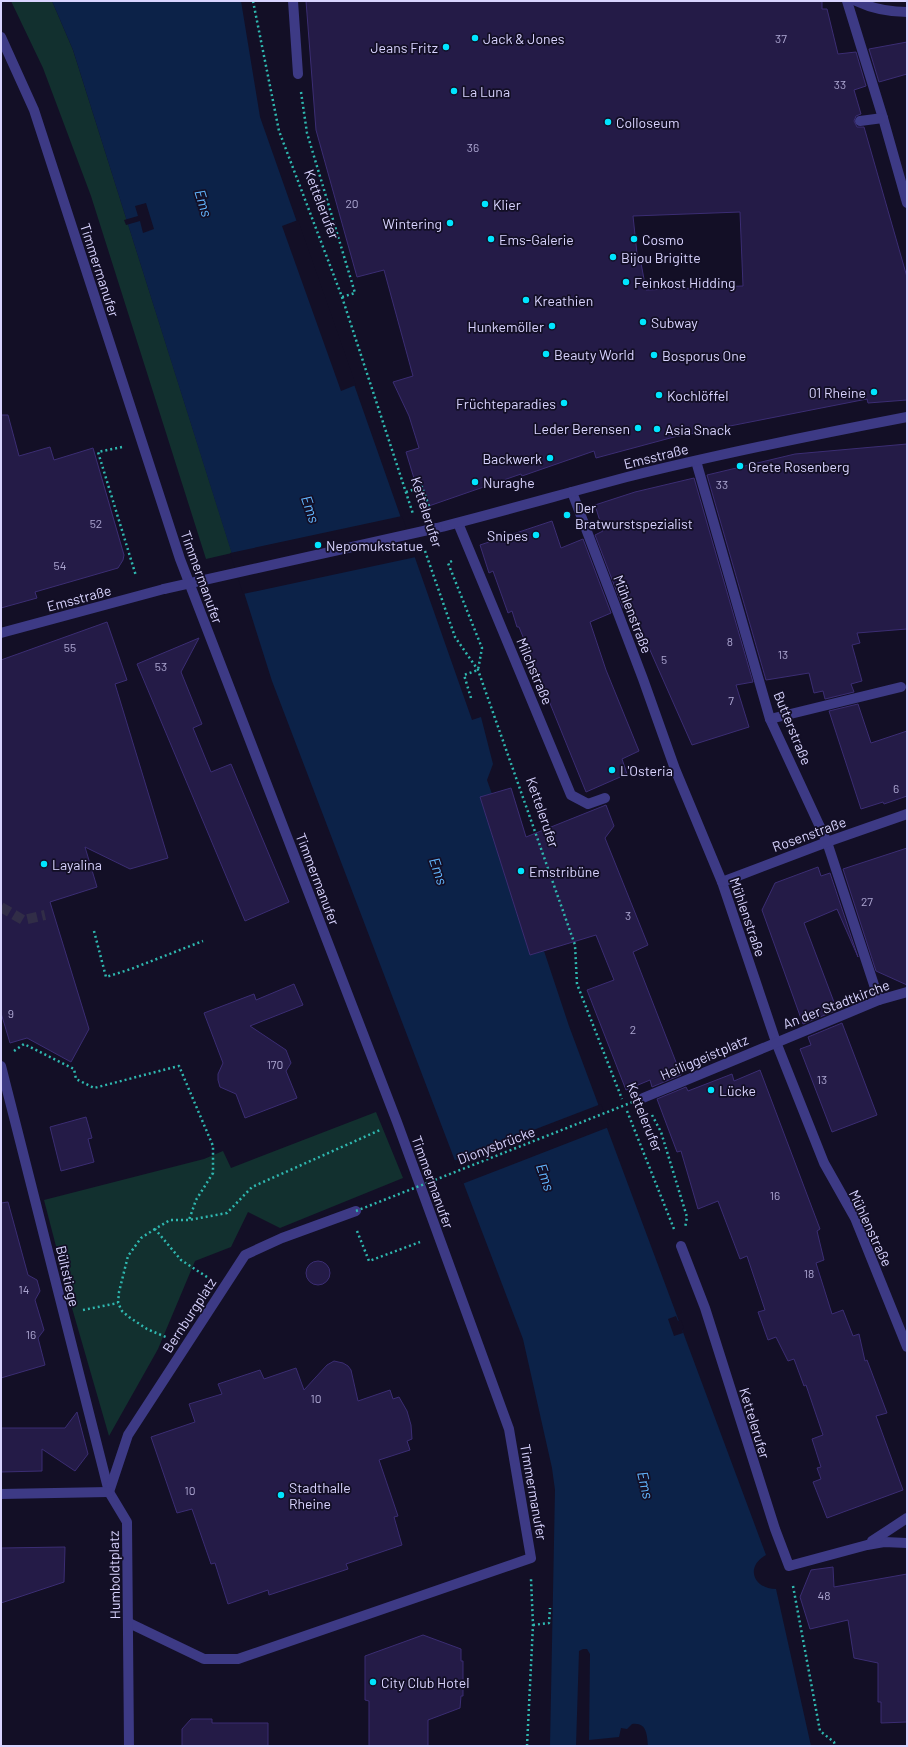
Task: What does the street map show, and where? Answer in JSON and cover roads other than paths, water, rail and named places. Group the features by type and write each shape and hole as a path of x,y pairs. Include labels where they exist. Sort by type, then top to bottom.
{"street":[{"path":"293,1 298,74"},
{"path":"847,1 907,203"},
{"path":"856,1 869,7 888,12 907,12"},
{"name":"Timmermanufer","path":"1,37 34,110 140,442 180,559 397,1122 437,1236 509,1430 531,1558 238,1659 204,1659 129,1623"},
{"path":"860,121 883,118"},
{"name":"Emsstraße","path":"1,633 164,589 458,523 572,492 696,461 790,440 907,417"},
{"name":"Butterstraße","path":"696,461 770,719 827,842 879,1000"},
{"name":"Mühlenstraße","path":"572,492 643,679 674,769 722,882 776,1042 824,1163 855,1218 907,1347"},
{"name":"Milchstraße","path":"458,523 571,795 588,804 605,798"},
{"path":"770,719 901,687"},
{"name":"Rosenstraße","path":"722,882 827,842 907,814"},
{"name":"An der Stadtkirche","path":"776,1042 879,1000 907,992"},
{"name":"Heiliggeistplatz","path":"645,1101 776,1042"},
{"name":"Bültstiege","path":"1,1066 34,1192 62,1314 109,1492"},
{"name":"Bernburgplatz","path":"109,1492 128,1435 223,1286 245,1255 282,1238 353,1212"},
{"name":"Kettelerufer","path":"680,1246 705,1308 775,1529 789,1566 867,1544"},
{"path":"1,1494 109,1492"},
{"name":"Humboldtplatz","path":"109,1492 127,1522 129,1746"},
{"path":"867,1544 907,1518"},
{"path":"867,1544 884,1542 907,1543"}],"water":[{"name":"Ems","path":"52,1 241,1 260,117 472,720 481,717 493,764 487,780 492,794 481,798 530,955 544,951 569,1026 766,1555 755,1565 754,1576 762,1585 768,1588 776,1589 811,1746 648,1746 645,1730 641,1725 637,1724 632,1724 627,1729 621,1728 619,1737 589,1740 590,1654 587,1649 583,1649 579,1651 576,1746 550,1746 555,1490 552,1468 523,1339 272,681 73,50"}],"tunnel":[{"path":"1,907 23,920 45,915"}],"place":[{"name":"Jack & Jones","path":"475,38"},
{"name":"Jeans Fritz","path":"446,47"},
{"name":"La Luna","path":"454,91"},
{"name":"Colloseum","path":"608,122"},
{"name":"Klier","path":"485,204"},
{"name":"Wintering","path":"450,223"},
{"name":"Ems-Galerie","path":"491,239"},
{"name":"Cosmo","path":"634,239"},
{"name":"Bijou Brigitte","path":"613,257"},
{"name":"Feinkost Hidding","path":"626,282"},
{"name":"Kreathien","path":"526,300"},
{"name":"Subway","path":"643,322"},
{"name":"Hunkemöller","path":"552,326"},
{"name":"Beauty World","path":"546,354"},
{"name":"Bosporus One","path":"654,355"},
{"name":"01 Rheine","path":"874,392"},
{"name":"Kochlöffel","path":"659,395"},
{"name":"Früchteparadies","path":"564,403"},
{"name":"Leder Berensen","path":"638,428"},
{"name":"Asia Snack","path":"657,429"},
{"name":"Backwerk","path":"550,458"},
{"name":"Grete Rosenberg","path":"740,466"},
{"name":"Nuraghe","path":"475,482"},
{"name":"Der Bratwurstspezialist","path":"567,515"},
{"name":"Snipes","path":"536,535"},
{"name":"Nepomukstatue","path":"318,545"},
{"name":"L'Osteria","path":"612,770"},
{"name":"Layalina","path":"44,864"},
{"name":"Emstribüne","path":"521,871"},
{"name":"Lücke","path":"711,1090"},
{"name":"Stadthalle Rheine","path":"281,1495"},
{"name":"City Club Hotel","path":"373,1682"}]}
